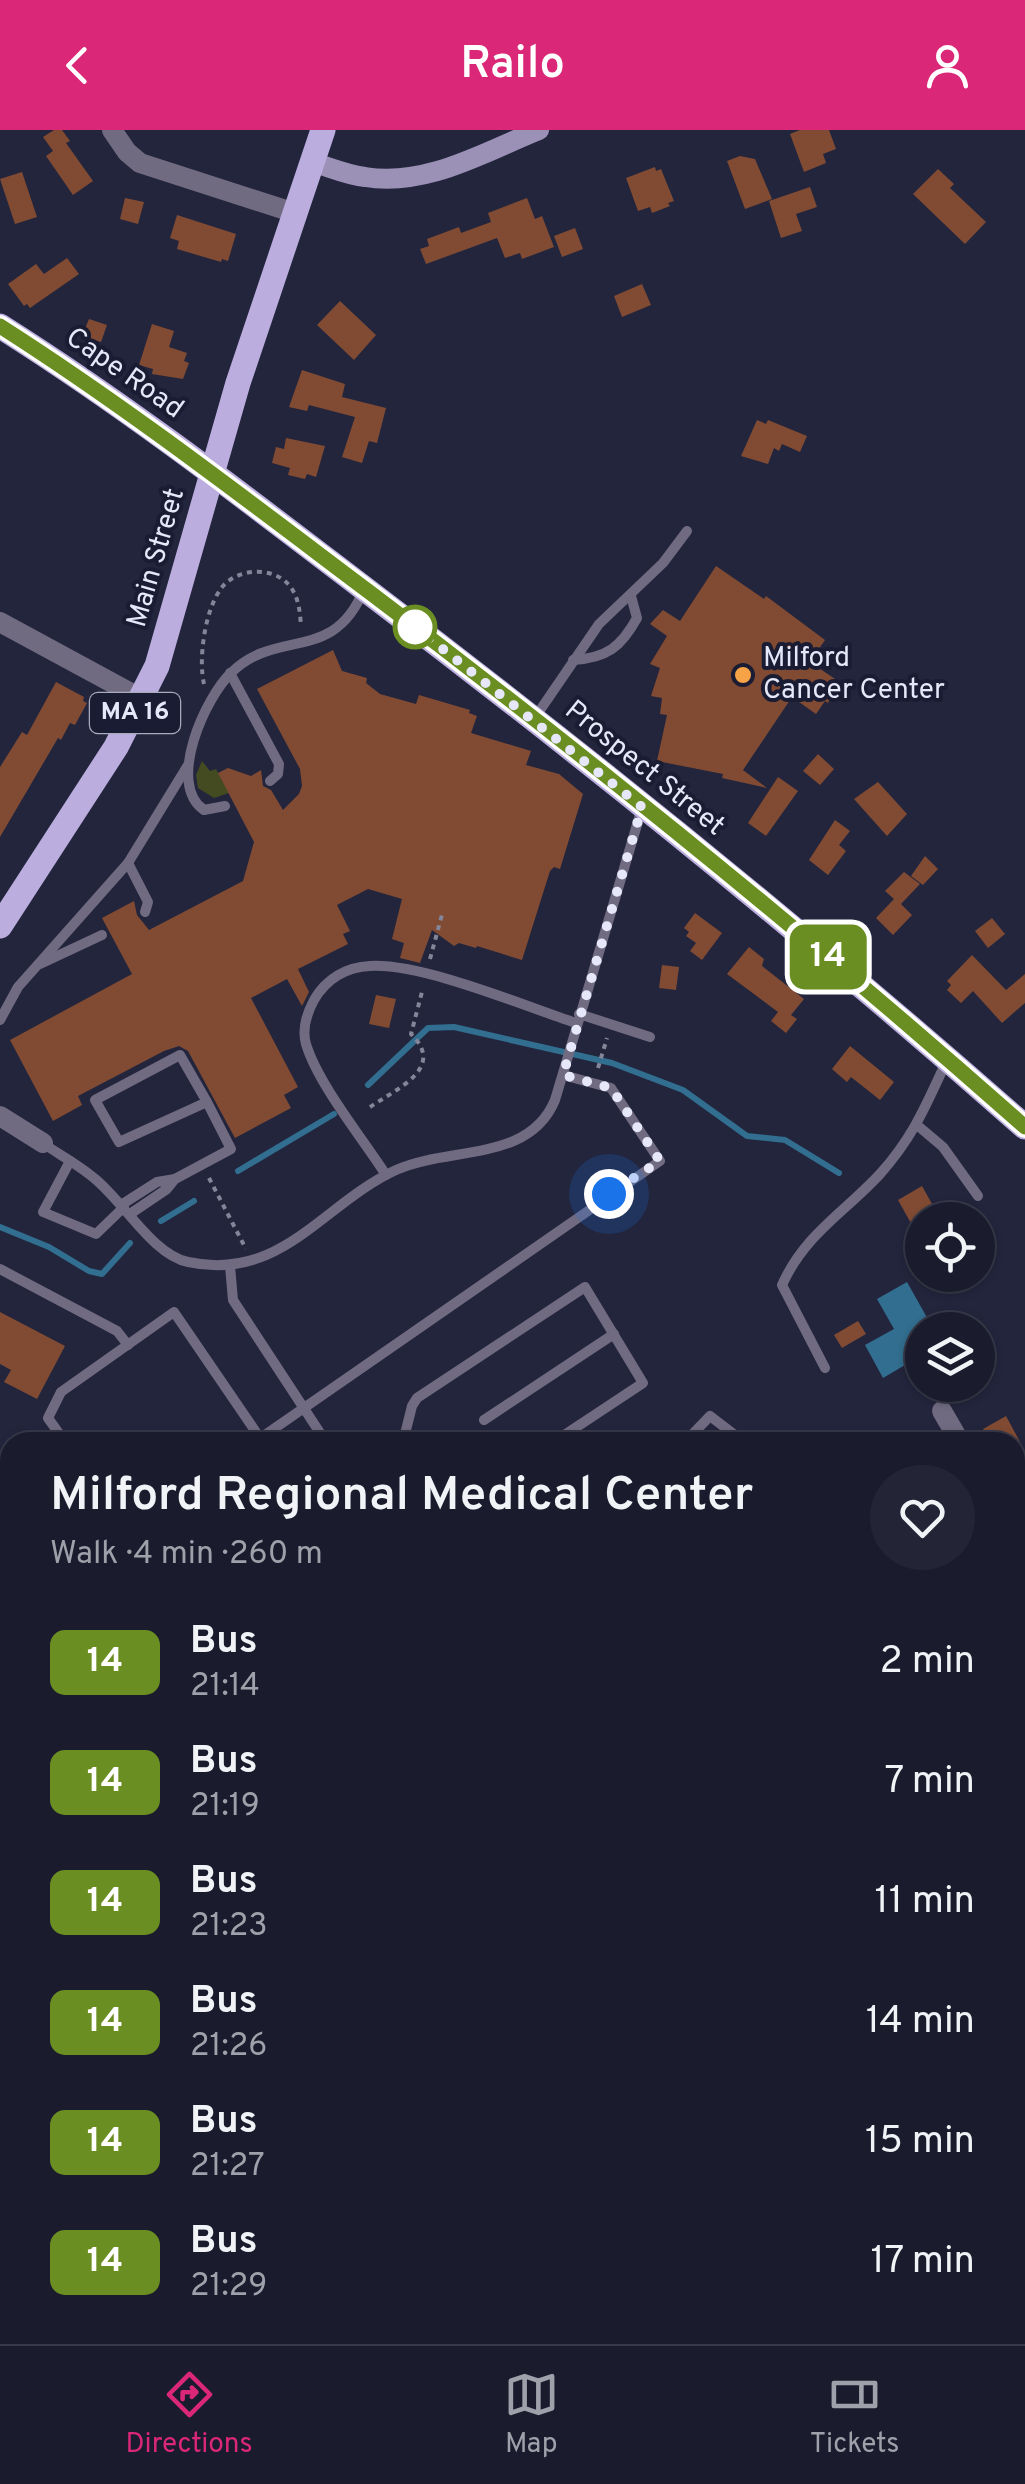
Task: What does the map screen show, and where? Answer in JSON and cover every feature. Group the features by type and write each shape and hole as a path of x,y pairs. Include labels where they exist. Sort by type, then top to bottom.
{"main road":[{"name":"MA 16","path":"309,169 323,130"},
{"name":"Main Street","path":"0,926 108,762 142,699 171,623 212,473 309,169"},
{"name":"Cape Road","path":"0,326 212,473"},
{"name":"Prospect Street","path":"212,473 534,719 948,1059 1025,1127"}],"street":[{"path":"112,130 140,163 294,212"},
{"path":"309,169 366,178 418,177 540,130"},
{"path":"0,622 142,699"},
{"path":"0,1116 43,1143"},
{"path":"942,1411 954,1432"}],"lane":[{"path":"534,719 599,624 664,563 687,532"},
{"path":"0,1020 35,966 128,863 188,764 208,703 230,673 254,657 308,642 342,627 355,612 364,588"},
{"path":"573,660 596,659 624,641 637,618 631,596"},
{"path":"230,673 278,764 278,774 270,781"},
{"path":"188,764 187,784 193,801 204,810 225,806"},
{"path":"43,1143 94,1178 164,1252 184,1262 230,1266 274,1254 386,1175 418,1162 518,1140 546,1120 642,807"},
{"path":"128,863 148,902 145,912"},
{"path":"35,966 102,934 86,925 86,910"},
{"path":"386,1175 305,1042 310,1008 330,980 356,968 396,969 650,1037"},
{"path":"70,1162 43,1212 96,1234 125,1208 167,1190 175,1179 232,1149 207,1102 180,1055 95,1100 119,1142 207,1102"},
{"path":"824,1368 782,1285 792,1261 828,1220 876,1178 911,1137 948,1059"},
{"path":"270,1432 660,1161 611,1088 564,1070"},
{"path":"916,1125 943,1148 978,1196"},
{"path":"230,1266 232,1300 320,1432"},
{"path":"0,1269 118,1331 128,1345"},
{"path":"406,1432 417,1398 585,1287 644,1383 569,1432"},
{"path":"58,1432 48,1418 61,1392 174,1312 253,1432"},
{"path":"484,1420 614,1334"},
{"path":"695,1432 710,1416 731,1432"}],"path":[{"path":"204,685 200,658 218,592 236,576 267,573 288,583 299,604 301,631"},
{"path":"370,1107 423,1068 426,1056 413,1036"},
{"path":"596,1074 604,1049"},
{"path":"209,1177 246,1249"}],"green space":[{"path":"202,761 210,771 216,769 229,793 214,798 198,788 196,775"}],"water":[{"path":"905,1283 905,1292 913,1292 924,1312 905,1312 905,1365 883,1378 865,1345 894,1329 877,1299"}],"building":[{"path":"62,130 70,141 66,143 93,181 73,195 46,156 53,151 43,137"},
{"path":"829,130 836,149 823,154 826,163 804,172 790,134"},
{"path":"740,156 755,159 772,199 745,209 727,161"},
{"path":"655,167 656,171 661,169 674,201 652,213 650,207 638,211 626,178"},
{"path":"938,169 954,184 950,188 986,222 965,244 913,194"},
{"path":"22,172 37,217 15,224 0,179"},
{"path":"810,187 817,207 796,214 802,231 781,238 769,201"},
{"path":"125,198 144,202 138,224 120,219"},
{"path":"527,198 535,219 542,216 554,247 522,259 520,253 505,258 497,238 426,264 420,249 429,246 427,239 459,227 461,233 491,222 488,213"},
{"path":"177,215 236,234 228,261 177,249 179,241 170,238"},
{"path":"575,228 583,249 562,257 554,236"},
{"path":"67,258 79,274 30,308 24,306 8,284 36,264 44,274"},
{"path":"642,284 651,305 622,317 614,296"},
{"path":"340,301 376,335 354,360 317,325"},
{"path":"89,319 107,325 101,342 82,336"},
{"path":"152,324 174,331 169,347 187,353 184,361 189,363 183,379 152,374 153,369 139,365"},
{"path":"302,370 345,384 342,397 386,408 377,443 369,441 362,463 342,457 355,417 309,405 307,411 289,407"},
{"path":"757,420 766,424 768,420 807,436 800,452 782,444 779,451 774,448 768,464 741,456"},
{"path":"286,438 325,446 316,477 288,475 290,468 272,463 276,447 284,449"},
{"name":"Milford Cancer Center","path":"716,566 764,599 766,596 825,640 810,662 838,681 828,703 825,701 816,714 792,697 743,770 767,788 722,778 723,774 657,761 667,715 660,714 662,698 651,696 660,668 650,664 667,636 650,624 663,610 680,621"},
{"path":"333,650 342,671 367,678 366,683 380,694 416,704 419,695 470,710 477,716 471,733 531,751 526,765 559,774 583,794 560,869 554,867 550,871 522,960 477,946 454,946 432,930 420,963 400,958 404,943 392,939 402,899 368,889 337,905 350,931 343,934 348,944 298,969 309,992 302,1006 287,979 251,998 298,1087 284,1095 291,1108 235,1138 188,1051 179,1046 78,1096 82,1105 53,1121 10,1040 132,974 102,918 134,901 137,915 149,930 243,881 254,842 218,773 228,768 251,776 261,770 263,786 271,790 283,810 299,794 300,769 257,689"},
{"path":"56,682 84,697 87,703 75,725 70,723 61,740 58,738 0,837 0,767 22,732 27,735"},
{"path":"818,754 834,769 820,785 803,771"},
{"path":"778,777 798,791 766,836 748,823"},
{"path":"878,782 907,814 887,836 854,799"},
{"path":"835,820 850,831 839,845 846,851 828,875 809,860"},
{"path":"925,856 938,869 923,885 911,876"},
{"path":"904,872 920,884 901,904 912,915 893,935 876,918 894,899 885,891"},
{"path":"695,913 722,933 702,960 690,951 696,943 686,936 689,932 684,928"},
{"path":"992,918 1005,934 988,948 975,931"},
{"path":"749,947 764,959 762,966 804,999 791,1015 797,1019 786,1033 771,1021 778,1012 727,974"},
{"path":"972,955 1006,990 1025,974 1025,1003 1002,1023 973,991 961,1003 947,990 951,985 947,981"},
{"path":"662,965 679,967 676,990 659,988"},
{"path":"376,995 396,999 389,1028 369,1024"},
{"path":"850,1046 894,1082 880,1100 851,1077 847,1082 832,1069"},
{"path":"922,1186 931,1202 905,1202 905,1213 898,1200"},
{"path":"0,1312 65,1346 37,1399 4,1382 11,1370 0,1364"},
{"path":"858,1321 866,1334 842,1348 834,1335"},
{"path":"1006,1416 1015,1432 985,1432 983,1429"}],"waterway":[{"path":"368,1085 428,1028 454,1027 612,1063 683,1090 747,1136 785,1140 839,1173"},
{"path":"238,1171 334,1114"},
{"path":"161,1221 194,1201"},
{"path":"0,1227 102,1274 130,1243"}],"bus line":[{"name":"14","path":"0,326 212,473 487,682 840,968 1025,1127"}],"place":[{"name":"Milford Cancer Center","path":"743,675"}],"route":[{"path":"415,627 642,807 563,1075 611,1088 660,1161 609,1194"}]}
